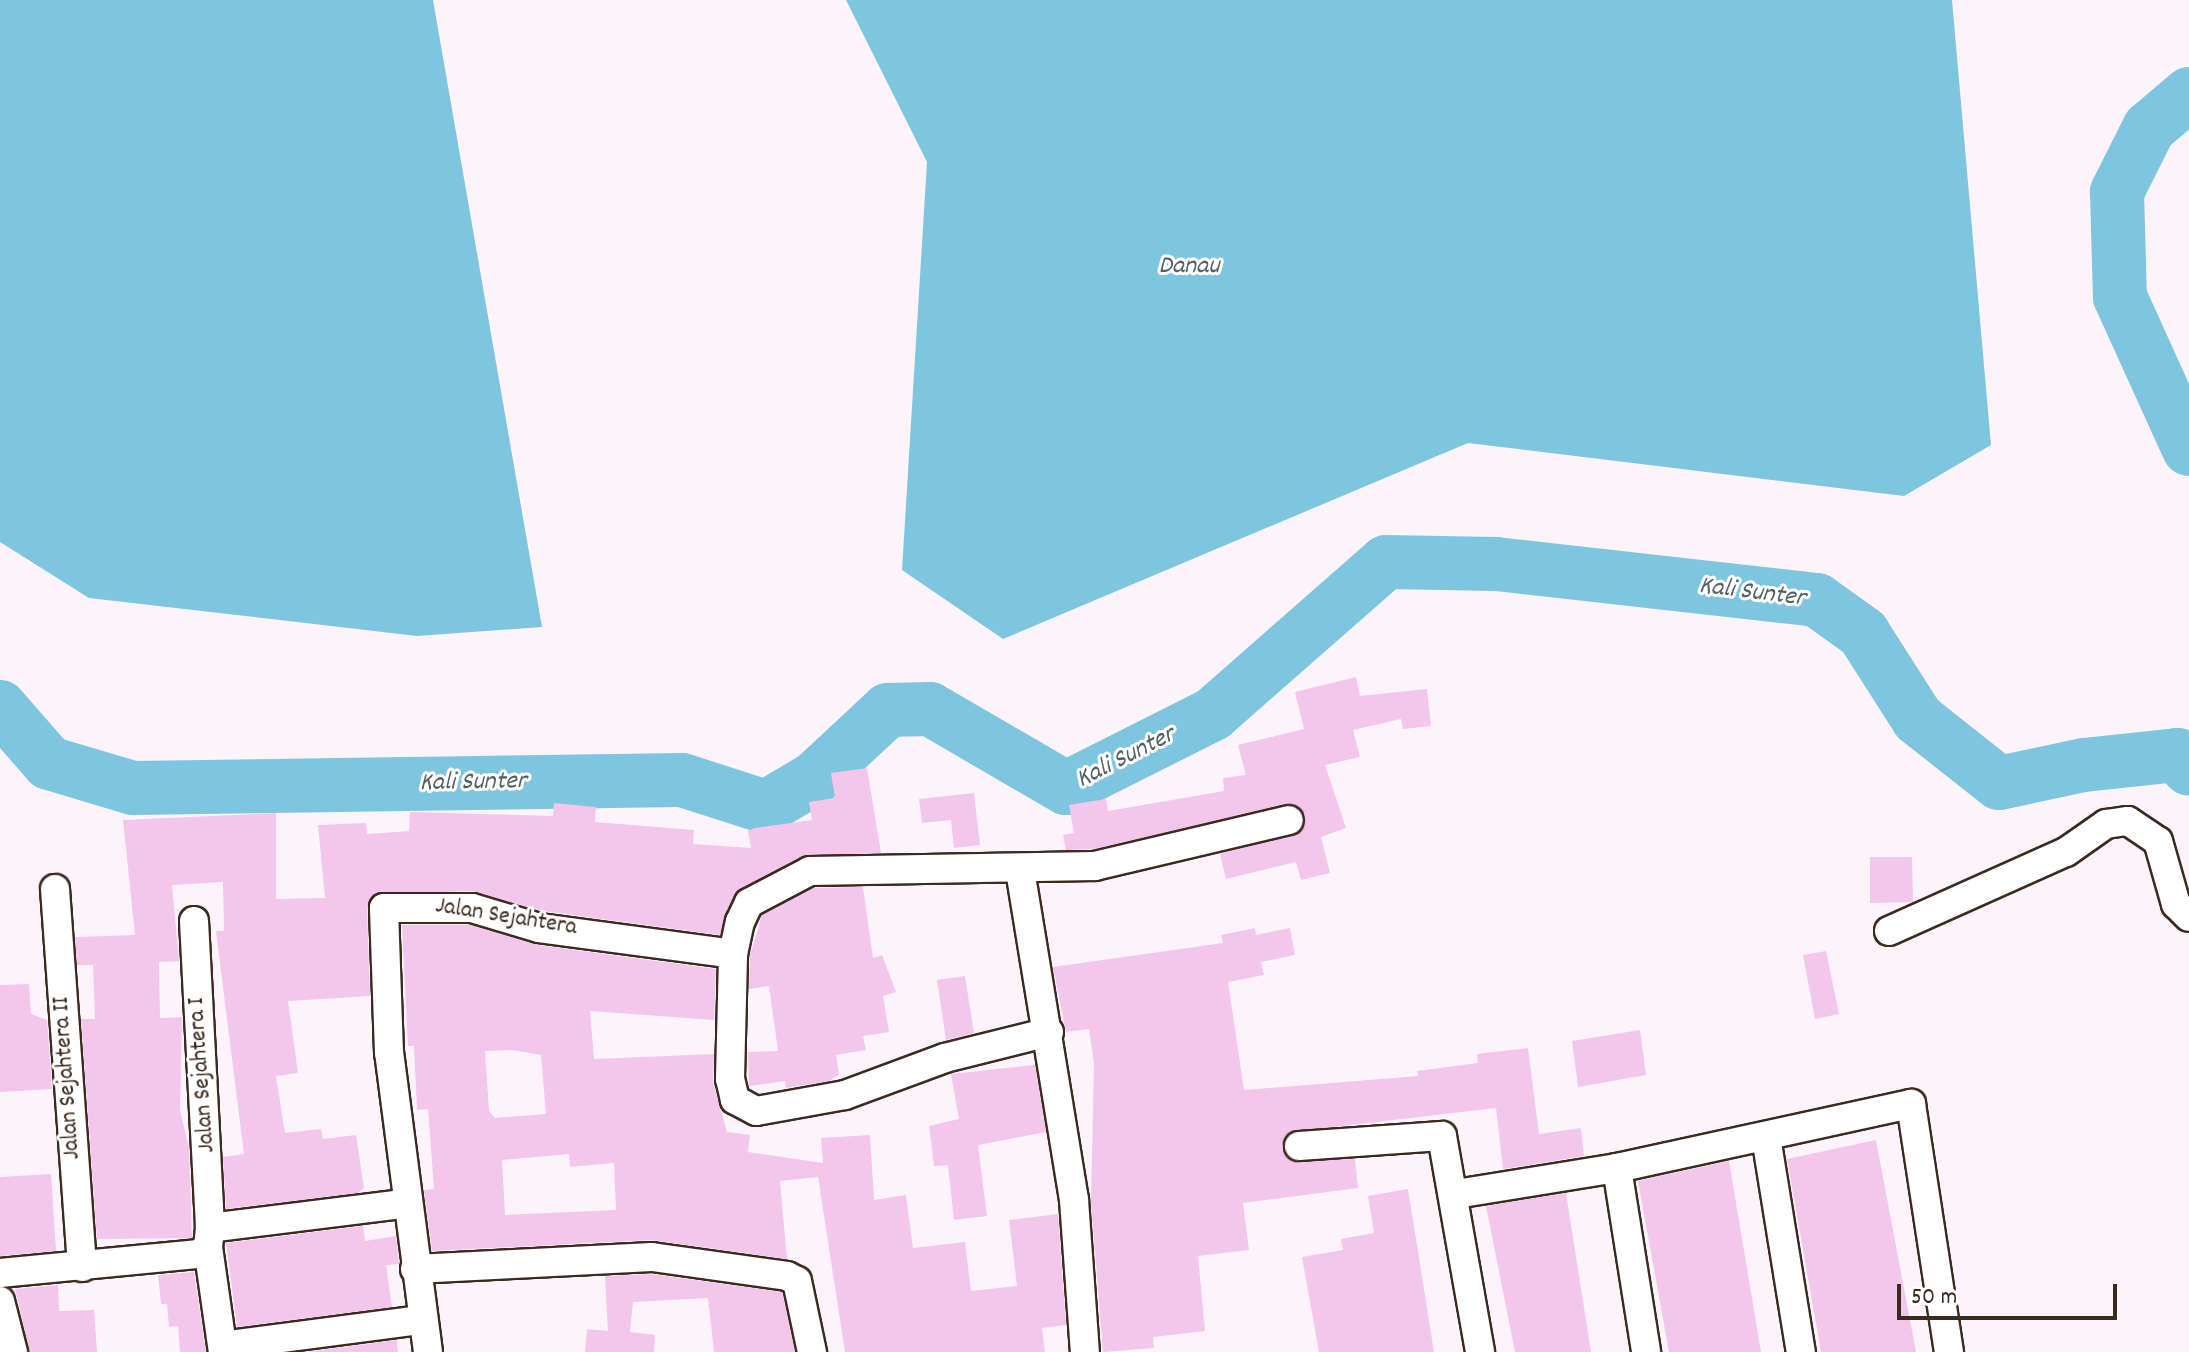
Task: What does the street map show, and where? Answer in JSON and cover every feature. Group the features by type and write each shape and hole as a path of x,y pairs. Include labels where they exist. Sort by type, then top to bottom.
{"street":[{"path":"1049,1032 945,1058 845,1095 756,1111 735,1100 730,1079 733,954 749,903 810,871 1020,870 1095,866 1289,820"},
{"path":"1889,931 2066,852 2106,824 2128,821 2158,841 2176,904 2189,917"},
{"path":"1020,870 1049,1032 1074,1200 1085,1352"},
{"name":"Jalan Sejahtera II","path":"55,889 82,1267"},
{"name":"Jalan Sejahtera","path":"428,1352 404,1204 389,1053 384,908 472,908 539,928 733,954"},
{"name":"Jalan Sejahtera I","path":"194,921 209,1238 230,1348"},
{"path":"1456,1194 1617,1168 1766,1137 1911,1098 1949,1352"},
{"path":"1299,1146 1442,1136 1456,1194 1480,1352"},
{"path":"1766,1137 1801,1352"},
{"path":"1617,1168 1646,1352"},
{"path":"0,1273 199,1254 209,1238 404,1204"},
{"path":"415,1269 652,1257 787,1276 797,1281 812,1352"},
{"path":"0,1301 13,1352"},
{"path":"230,1348 422,1320"}],"water":[{"path":"0,0 433,0 542,627 417,636 89,598 0,542"},
{"name":"Danau","path":"846,0 1952,0 1991,445 1904,496 1468,443 1003,639 902,570 927,162"}],"building":[{"path":"1356,677 1360,696 1427,689 1431,726 1403,729 1401,719 1353,730 1360,757 1325,765 1346,828 1321,837 1330,873 1301,880 1296,862 1226,879 1220,854 1301,832 1305,815 1293,804 1093,849 1066,850 1063,835 1074,833 1069,805 1106,799 1108,811 1224,791 1223,778 1246,775 1238,745 1304,729 1295,692"},
{"path":"867,768 881,853 802,856 740,889 720,935 543,911 472,891 375,894 367,909 370,996 288,1001 298,1073 276,1076 285,1133 321,1129 323,1139 356,1135 364,1188 358,1193 226,1209 223,1157 244,1154 216,931 224,931 223,882 172,885 179,961 159,962 160,1018 182,1017 180,1110 189,1148 192,1238 97,1239 81,1019 95,1019 93,965 77,965 75,937 135,935 123,820 276,813 276,899 325,898 318,825 366,823 367,834 409,831 410,812 553,816 554,803 596,807 595,822 694,830 693,844 751,848 748,831 812,820 809,802 835,798 831,773"},
{"path":"974,793 980,845 954,848 951,820 922,823 919,799"},
{"path":"1870,857 1912,857 1913,902 1870,903"},
{"path":"863,887 873,958 882,955 896,992 883,996 889,1032 863,1036 866,1050 836,1055 839,1075 829,1081 786,1088 785,1081 749,1086 748,1052 778,1051 769,986 749,989 750,956 762,915 814,888"},
{"path":"402,925 470,925 537,945 716,969 714,1020 590,1011 594,1059 714,1054 713,1083 727,1132 750,1135 748,1152 823,1163 821,1138 870,1135 874,1200 906,1195 913,1248 965,1242 971,1291 1017,1286 1009,1220 1058,1214 1066,1325 1042,1328 1045,1352 845,1352 818,1177 780,1181 787,1259 651,1240 432,1251 424,1190 434,1189 428,1109 417,1110 414,1046 408,1046","holes":["512,1050 541,1055 546,1114 495,1118 489,1111 485,1051","569,1154 570,1167 614,1163 616,1210 505,1215 502,1160"]},
{"path":"1255,928 1256,935 1290,928 1295,955 1261,962 1264,975 1228,982 1244,1090 1418,1076 1417,1071 1478,1063 1477,1054 1528,1048 1539,1134 1581,1128 1584,1156 1503,1169 1496,1108 1290,1132 1282,1146 1291,1161 1355,1159 1358,1188 1243,1203 1249,1250 1198,1256 1205,1331 1153,1337 1154,1348 1103,1352 1091,1201 1094,1063 1089,1029 1066,1032 1053,967 1223,943 1221,935"},
{"path":"1826,951 1839,1014 1815,1019 1803,955"},
{"path":"965,976 974,1033 946,1040 937,980"},
{"path":"29,984 31,1014 47,1020 52,1089 0,1092 0,985"},
{"path":"1640,1030 1646,1075 1578,1087 1572,1041"},
{"path":"1035,1065 1046,1132 978,1145 987,1216 954,1220 948,1165 934,1166 929,1126 959,1119 951,1074"},
{"path":"1876,1140 1916,1352 1821,1352 1787,1159"},
{"path":"1729,1161 1761,1352 1669,1352 1638,1181"},
{"path":"51,1174 56,1251 0,1256 0,1177"},
{"path":"1408,1189 1434,1352 1319,1352 1302,1257 1343,1250 1341,1239 1374,1233 1368,1196"},
{"path":"1566,1193 1591,1352 1515,1352 1486,1206"},
{"path":"363,1226 365,1241 396,1236 399,1264 386,1265 392,1307 237,1327 226,1243"},
{"path":"194,1272 206,1352 180,1352 178,1326 169,1327 167,1304 161,1304 158,1275"},
{"path":"651,1274 782,1292 795,1352 714,1352 708,1298 633,1302 630,1332 655,1335 654,1352 585,1352 587,1329 608,1331 605,1276"},
{"path":"58,1285 59,1311 94,1310 97,1352 30,1352 15,1289"},
{"path":"397,1340 398,1352 307,1352"}],"waterway":[{"name":"Kali Sunter","path":"2189,94 2149,128 2117,192 2120,297 2189,449"},
{"name":"Kali Sunter","path":"0,707 49,763 133,788 682,780 766,807 815,778 888,710 930,709 1066,788 1213,714 1386,562 1496,564 1817,600 1863,633 1918,719 1999,783 2084,765 2177,755 2189,769"}]}
